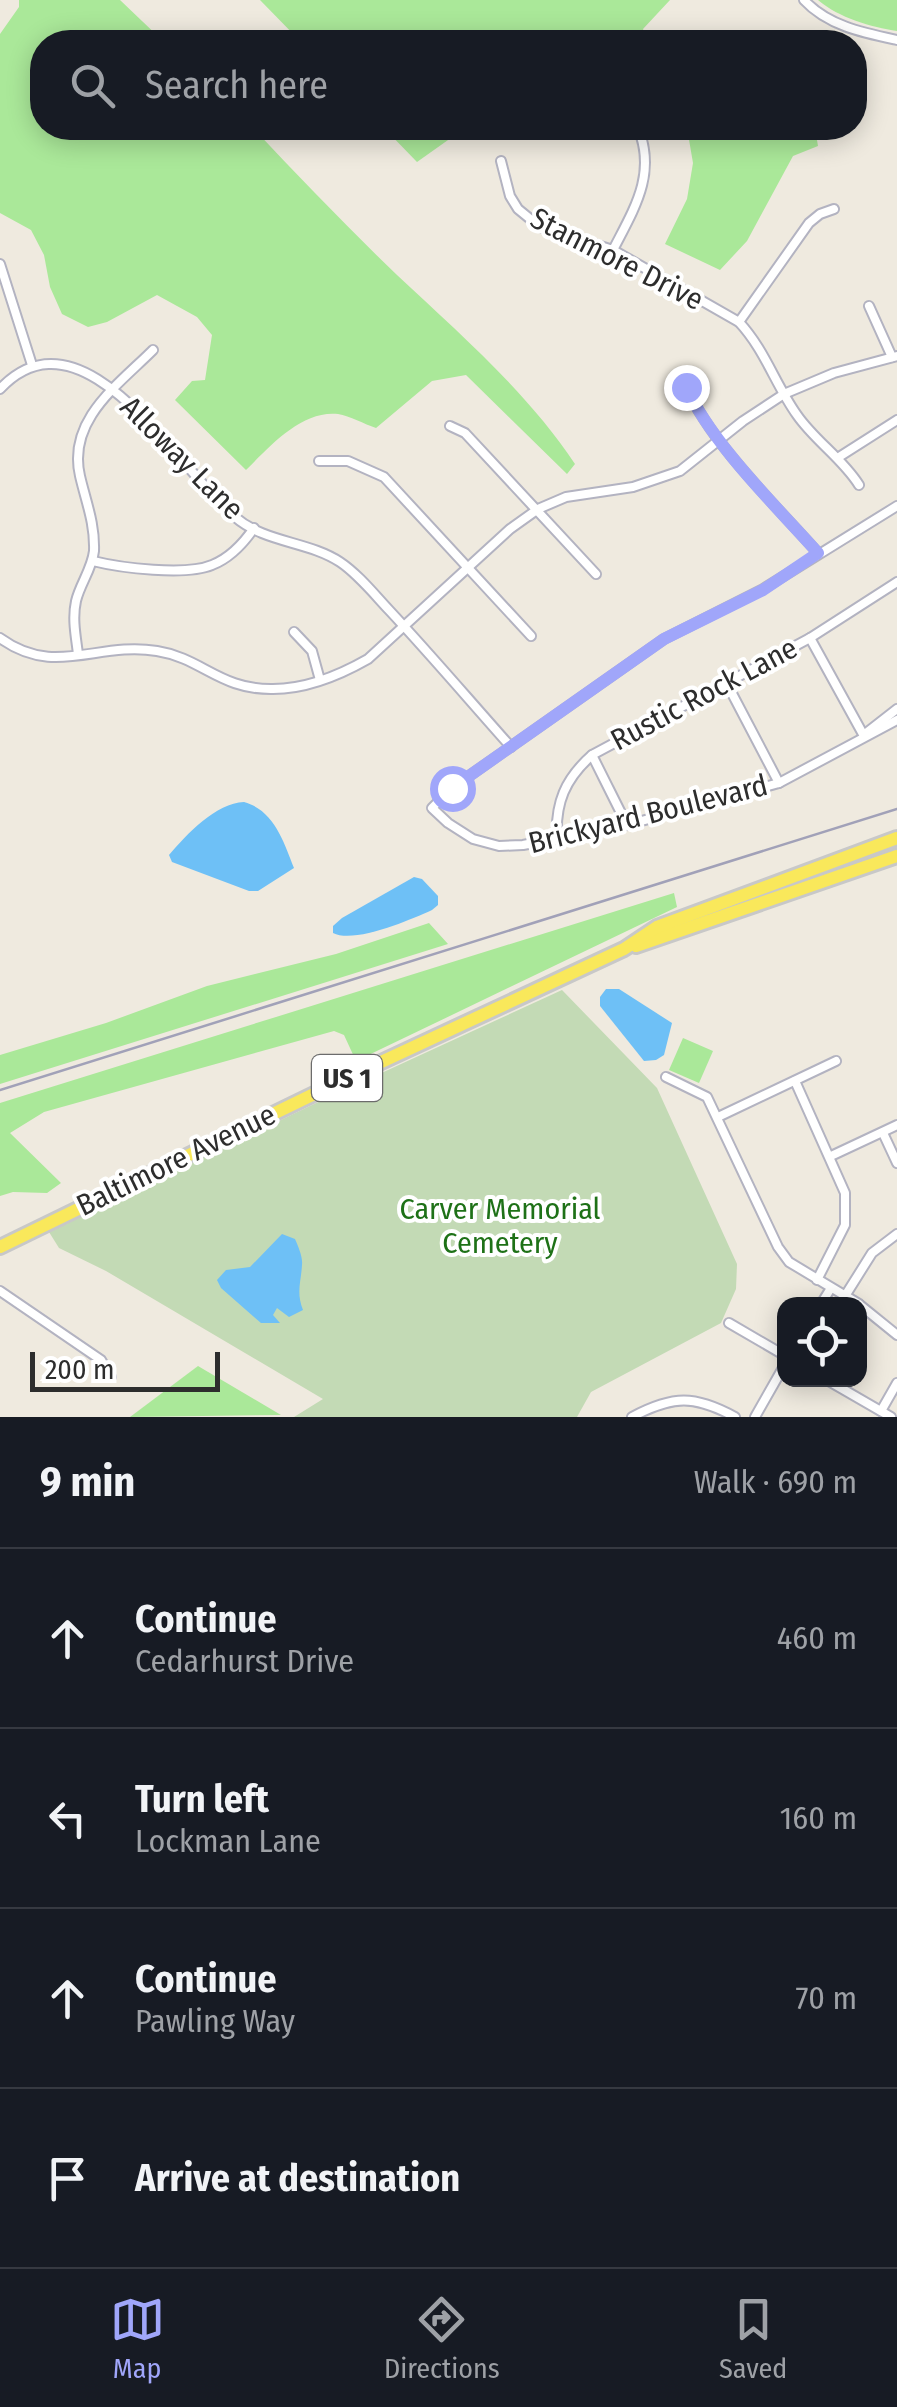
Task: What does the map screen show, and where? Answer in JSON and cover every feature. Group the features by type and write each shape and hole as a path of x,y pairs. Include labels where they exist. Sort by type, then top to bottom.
{"main road":[{"name":"Baltimore Avenue","path":"0,1247 349,1077 624,949 657,927 897,838"},
{"name":"Baltimore Avenue","path":"624,949 663,939 897,856"}],"street":[{"path":"804,0 815,12 858,30"},
{"path":"867,32 897,40"},
{"path":"613,250 644,186 646,156 641,140"},
{"name":"Stanmore Drive","path":"501,161 510,196 530,220 551,233 613,250 739,322 760,348 800,419 839,457 859,485"},
{"path":"739,322 809,223 834,209"},
{"path":"0,264 32,365 0,389"},
{"path":"0,638 20,653 51,659 156,651 182,658 229,683 252,688 298,687 346,671 368,659 510,529 538,509 566,497 633,487 680,471 784,394 895,356 869,306"},
{"path":"78,654 76,601 93,560 94,535 78,469 79,441 87,421 153,350"},
{"name":"Alloway Lane","path":"32,365 60,364 86,371 114,389 238,520 278,540 316,550 341,562 511,746"},
{"path":"686,387 738,463 818,553"},
{"path":"839,457 897,420"},
{"path":"450,426 466,432 596,574"},
{"path":"319,461 348,461 384,477 531,636"},
{"path":"511,746 600,688 664,639 763,590 897,506"},
{"path":"93,560 122,568 212,566 233,553 254,528"},
{"name":"Rustic Rock Lane","path":"558,839 556,818 563,790 579,766 592,756 810,638 897,582"},
{"path":"294,632 312,651 320,680"},
{"path":"810,638 864,736"},
{"path":"726,682 779,782"},
{"name":"Brickyard Boulevard","path":"864,736 871,726 897,709"},
{"name":"Brickyard Boulevard","path":"511,746 452,788 432,808 464,833 486,844 510,847 627,825 779,782 897,720"},
{"path":"592,756 627,825"},
{"path":"718,1117 836,1061"},
{"path":"666,1078 707,1097 778,1247 789,1262 845,1296 872,1252 897,1234"},
{"path":"795,1081 846,1193 847,1211 838,1244 817,1280"},
{"path":"831,1156 897,1125"},
{"path":"882,1133 897,1163"},
{"path":"825,1297 831,1288"},
{"path":"0,1292 100,1360 110,1377"},
{"path":"867,1311 897,1335"},
{"path":"729,1323 777,1351"},
{"path":"754,1417 777,1378"},
{"path":"881,1411 897,1382"},
{"path":"839,1387 891,1417"},
{"path":"632,1417 670,1402 690,1399 702,1400 735,1417"}],"green space":[{"path":"19,0 120,0 151,30 30,30 30,140 265,140 536,412 575,464 567,474 466,375 432,381 376,428 338,414 312,418 287,432 246,470 175,400 192,381 205,380 212,335 197,317 157,295 107,322 88,327 62,314 50,287 44,255 31,230 0,213 0,34 19,7"},
{"path":"260,0 670,0 643,30 289,30"},
{"path":"818,0 897,0 897,31 856,21"},
{"path":"396,140 448,140 417,162"},
{"path":"689,140 817,140 818,146 793,156 747,241 720,270 665,244 687,199 693,163"},
{"path":"674,893 677,907 356,1061 344,1035 334,1031 44,1112 10,1133 61,1183 47,1193 13,1192 0,1196 0,1103"},
{"path":"429,923 448,944 0,1084 0,1055 106,1023 207,986 336,954"},
{"name":"Carver Memorial Cemetery","path":"562,990 657,1088 737,1264 736,1289 721,1323 591,1392 577,1417 294,1417 323,1399 106,1271 59,1248 49,1232 314,1104"},
{"path":"683,1038 713,1051 699,1083 669,1070"},
{"path":"198,1366 281,1415 130,1417"}],"water":[{"path":"244,802 270,820 294,868 258,891 249,891 172,862 169,855 203,821 223,808"},
{"path":"414,877 422,879 438,896 438,905 432,910 368,933 333,933 333,926 342,918"},
{"path":"606,989 619,989 672,1023 664,1055 644,1061 600,1006"},
{"path":"282,1234 295,1239 301,1255 299,1293 303,1310 289,1317 277,1308 273,1315 280,1323 261,1323 217,1280 226,1270 250,1267"}],"railway":[{"path":"0,1090 897,809"}],"route":[{"path":"452,788 600,688 664,639 763,590 818,553 738,463 686,387"}]}
